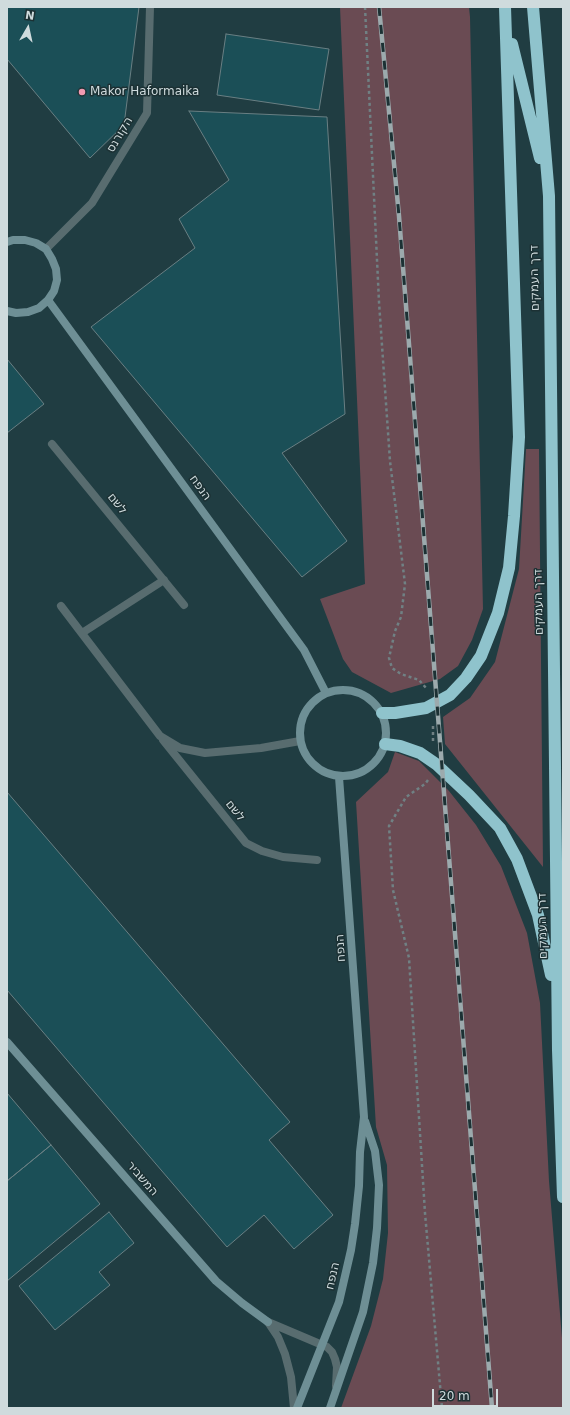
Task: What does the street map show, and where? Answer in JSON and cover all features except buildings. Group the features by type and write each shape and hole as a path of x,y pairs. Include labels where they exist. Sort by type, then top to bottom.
{"highway":[{"name":"דרך העמקים","path":"533,7 549,196 558,1050 563,1197"},
{"path":"505,12 549,196"},
{"path":"382,713 395,713 426,708 450,695 466,678 481,656 498,613 509,568 519,437 505,12"},
{"path":"385,744 400,746 420,753 436,764 469,795 500,828 517,859 538,915 551,972 558,1050"}],"street":[{"name":"הקורנס","path":"46,250 92,203 147,113 150,7"},
{"path":"7,242 13,240 25,240 36,243 46,250 56,269 57,280 54,291 48,300 39,308 16,314 7,311"},
{"name":"הנפח","path":"48,300 304,650 326,693"},
{"name":"לשם","path":"52,444 184,605"},
{"path":"82,633 164,580"},
{"name":"לשם","path":"61,606 160,736 246,843 262,851 283,857 317,860"},
{"path":"338,690 352,690 364,695 374,702 382,713 386,728 385,744 381,755 373,765 363,772 352,776 339,777 326,773 314,765 305,754 300,740 300,726 304,712 313,701 326,693 338,690"},
{"name":"לשם","path":"160,736 180,748 206,753 261,748 300,740"},
{"name":"הנפח","path":"296,1408 339,1302 351,1250 359,1186 360,1152 364,1117 339,777"},
{"name":"המשביר","path":"7,1042 216,1281 268,1322 322,1344 332,1352 335,1359 337,1374 336,1391"},
{"name":"הנפח","path":"330,1408 363,1312 373,1263 377,1228 378,1185 375,1151 364,1117"},
{"name":"המשביר","path":"268,1322 278,1337 285,1354 291,1377 296,1408"}],"shaded area":[{"path":"7,7 563,7 563,1408 7,1408"},
{"path":"340,7 469,7 470,17 483,609 472,640 458,666 440,679 391,693 352,672 343,659 320,599 365,584"},
{"path":"526,449 539,449 543,867 445,744 443,717 470,698 495,662 519,569"},
{"path":"395,752 419,761 449,791 476,825 501,866 527,933 540,1003 549,1181 563,1350 563,1408 341,1408 371,1326 383,1279 388,1233 387,1165 376,1127 356,802 388,772"}],"railway":[{"path":"379,7 399,216 492,1408"}],"place":[{"name":"Makor Haformaika","path":"82,92"}]}
